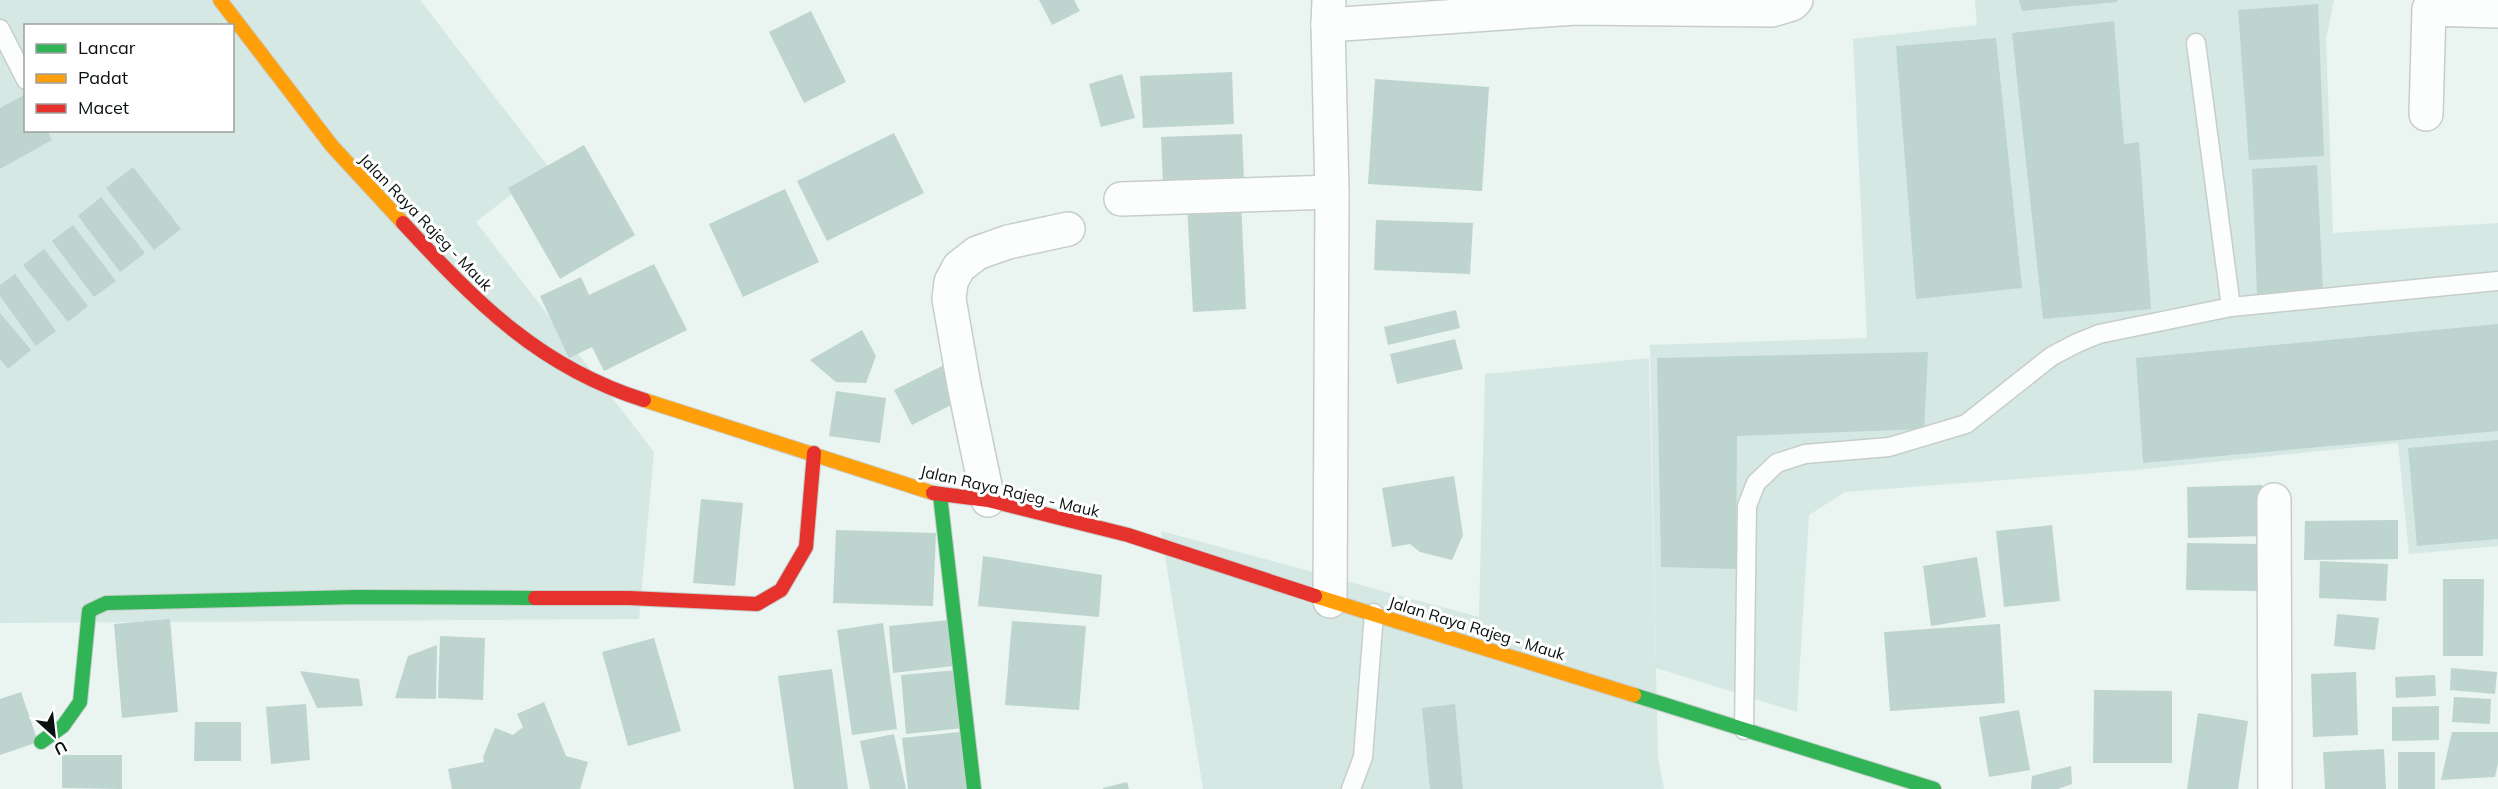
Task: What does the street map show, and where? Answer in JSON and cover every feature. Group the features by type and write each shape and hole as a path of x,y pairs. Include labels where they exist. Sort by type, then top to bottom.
{"main road":[{"name":"Jalan Raya Rajeg - Mauk","path":"220,0 332,146 463,288 511,330 554,360 609,389 940,495 988,500 1128,535 1330,601 1860,764 1934,789"},
{"path":"41,742 63,726 80,702 89,611 106,603 381,597 629,598 757,604 781,590 807,547 814,453"},
{"path":"940,495 974,789"}],"street":[{"path":"1330,601 1332,192 1328,13 1576,4 1772,10 1792,4 1796,0"},
{"path":"2426,114 2429,5 2498,11"},
{"path":"1121,199 1332,192"},
{"path":"988,500 963,385 949,299 951,282 959,267 978,253 1008,242 1068,229"},
{"path":"2274,500 2275,789"}],"lane":[{"path":"0,29 24,76"},
{"path":"2196,43 2231,307"},
{"path":"1744,730 1747,506 1755,483 1778,463 1805,454 1889,447 1966,424 2052,356 2099,334 2231,307 2498,281"},
{"path":"1351,789 1363,757 1374,613"}],"shaded area":[{"path":"0,0 420,0 548,166 476,222 654,452 639,619 0,623"},
{"path":"1975,0 2334,0 2326,39 2333,233 2498,223 2498,546 2409,554 2398,443 2136,470 1845,492 1809,515 1797,712 1656,668 1650,345 1867,338 1853,39 1977,25"},
{"path":"1649,358 1658,758 1664,789 1203,789 1161,531 1479,617 1485,374"}],"building":[{"path":"1039,0 1074,0 1080,11 1052,25"},
{"path":"2019,0 2117,0 2117,2 2022,11"},
{"path":"2318,4 2324,156 2249,160 2238,10"},
{"path":"811,11 846,82 804,103 769,32"},
{"path":"2114,21 2124,144 2139,142 2151,309 2043,319 2012,33"},
{"path":"1996,38 2022,288 1916,299 1896,46"},
{"path":"1232,72 1234,124 1143,128 1140,76"},
{"path":"1122,74 1135,118 1101,127 1089,84"},
{"path":"1375,79 1489,87 1482,191 1368,184"},
{"path":"24,95 24,132 48,132 52,140 0,169 0,108"},
{"path":"894,133 924,193 827,241 797,181"},
{"path":"1242,134 1244,181 1163,183 1161,137"},
{"path":"584,145 635,235 560,279 508,188"},
{"path":"2317,165 2323,291 2257,296 2252,169"},
{"path":"133,167 181,229 154,250 106,188"},
{"path":"785,189 819,262 743,297 709,224"},
{"path":"101,197 145,253 120,272 78,216"},
{"path":"1241,201 1246,309 1193,312 1187,204"},
{"path":"1376,220 1473,223 1470,274 1374,270"},
{"path":"73,225 116,281 94,297 52,241"},
{"path":"44,249 88,306 68,322 23,265"},
{"path":"654,264 687,330 604,371 592,347 569,358 540,296 581,277 589,295"},
{"path":"15,274 56,331 36,346 0,296 0,285"},
{"path":"1456,310 1460,328 1388,345 1384,327"},
{"path":"0,313 31,350 8,369 0,359"},
{"path":"2498,324 2498,431 2143,463 2136,358"},
{"path":"862,330 876,356 866,383 836,382 810,360"},
{"path":"1455,339 1463,369 1397,384 1390,354"},
{"path":"1928,352 1924,429 1737,436 1736,569 1661,567 1657,358"},
{"path":"944,365 961,400 912,425 894,390"},
{"path":"836,391 886,398 880,443 829,436"},
{"path":"2498,440 2498,539 2417,546 2408,448"},
{"path":"1454,476 1463,535 1452,560 1420,552 1410,544 1392,547 1382,488"},
{"path":"2262,485 2263,536 2188,538 2187,487"},
{"path":"701,499 743,503 735,586 693,583"},
{"path":"2398,520 2398,559 2304,560 2305,521"},
{"path":"2052,525 2060,601 2004,607 1996,531"},
{"path":"836,530 936,533 933,606 833,603"},
{"path":"2187,543 2259,544 2257,591 2186,590"},
{"path":"983,556 1102,575 1099,617 978,606"},
{"path":"1977,557 1986,617 1931,626 1923,566"},
{"path":"2320,561 2388,564 2386,601 2319,598"},
{"path":"2443,579 2484,579 2483,656 2443,656"},
{"path":"2337,614 2379,618 2375,650 2334,646"},
{"path":"170,619 178,712 122,718 114,624"},
{"path":"949,620 953,666 893,673 889,626"},
{"path":"1012,621 1086,626 1079,710 1005,705"},
{"path":"883,623 897,729 852,735 837,630"},
{"path":"2000,624 2005,703 1890,711 1884,632"},
{"path":"440,636 485,638 483,700 438,698"},
{"path":"654,638 681,731 628,746 602,652"},
{"path":"437,645 436,699 395,698 408,656"},
{"path":"2451,668 2497,672 2495,694 2450,690"},
{"path":"832,669 848,789 794,789 778,676"},
{"path":"957,670 963,728 906,734 901,675"},
{"path":"300,671 359,679 363,706 317,708"},
{"path":"2356,672 2358,735 2313,737 2311,674"},
{"path":"2435,675 2436,696 2396,698 2395,677"},
{"path":"2094,690 2172,691 2172,763 2093,763"},
{"path":"21,692 38,742 0,755 0,699"},
{"path":"2454,697 2491,699 2490,724 2452,722"},
{"path":"544,702 566,756 588,762 580,789 452,789 448,769 484,762 483,757 495,728 513,735 523,727 517,714"},
{"path":"306,704 310,760 271,764 266,707"},
{"path":"1455,704 1463,789 1430,789 1422,708"},
{"path":"2439,706 2439,740 2392,741 2392,707"},
{"path":"2019,710 2030,770 1989,777 1979,717"},
{"path":"2198,713 2248,721 2238,789 2187,789"},
{"path":"195,722 241,722 241,761 194,761"},
{"path":"960,732 967,789 908,789 902,738"},
{"path":"2452,732 2498,732 2498,763 2495,777 2441,780"},
{"path":"894,734 906,789 870,789 860,741"},
{"path":"2384,749 2386,789 2325,789 2323,752"},
{"path":"2398,752 2435,752 2435,789 2398,789"},
{"path":"62,755 122,755 122,789 62,788"},
{"path":"2071,766 2072,784 2058,789 2031,789 2032,776"},
{"path":"1127,782 1129,789 1103,789 1103,788"}],"traffic: fast":[{"path":"940,495 974,789"},
{"path":"41,742 63,726 80,702 89,611 106,603 358,597 535,598"},
{"path":"1634,695 1934,789"}],"traffic: slow":[{"path":"220,0 332,146 403,223"},
{"path":"644,400 933,493"},
{"path":"1315,596 1634,695"}],"traffic: jam":[{"path":"403,223 457,279 512,329 572,370 644,400"},
{"path":"535,598 629,598 757,604 781,590 806,547 814,453"},
{"path":"933,493 988,500 1128,535 1315,596"}]}
